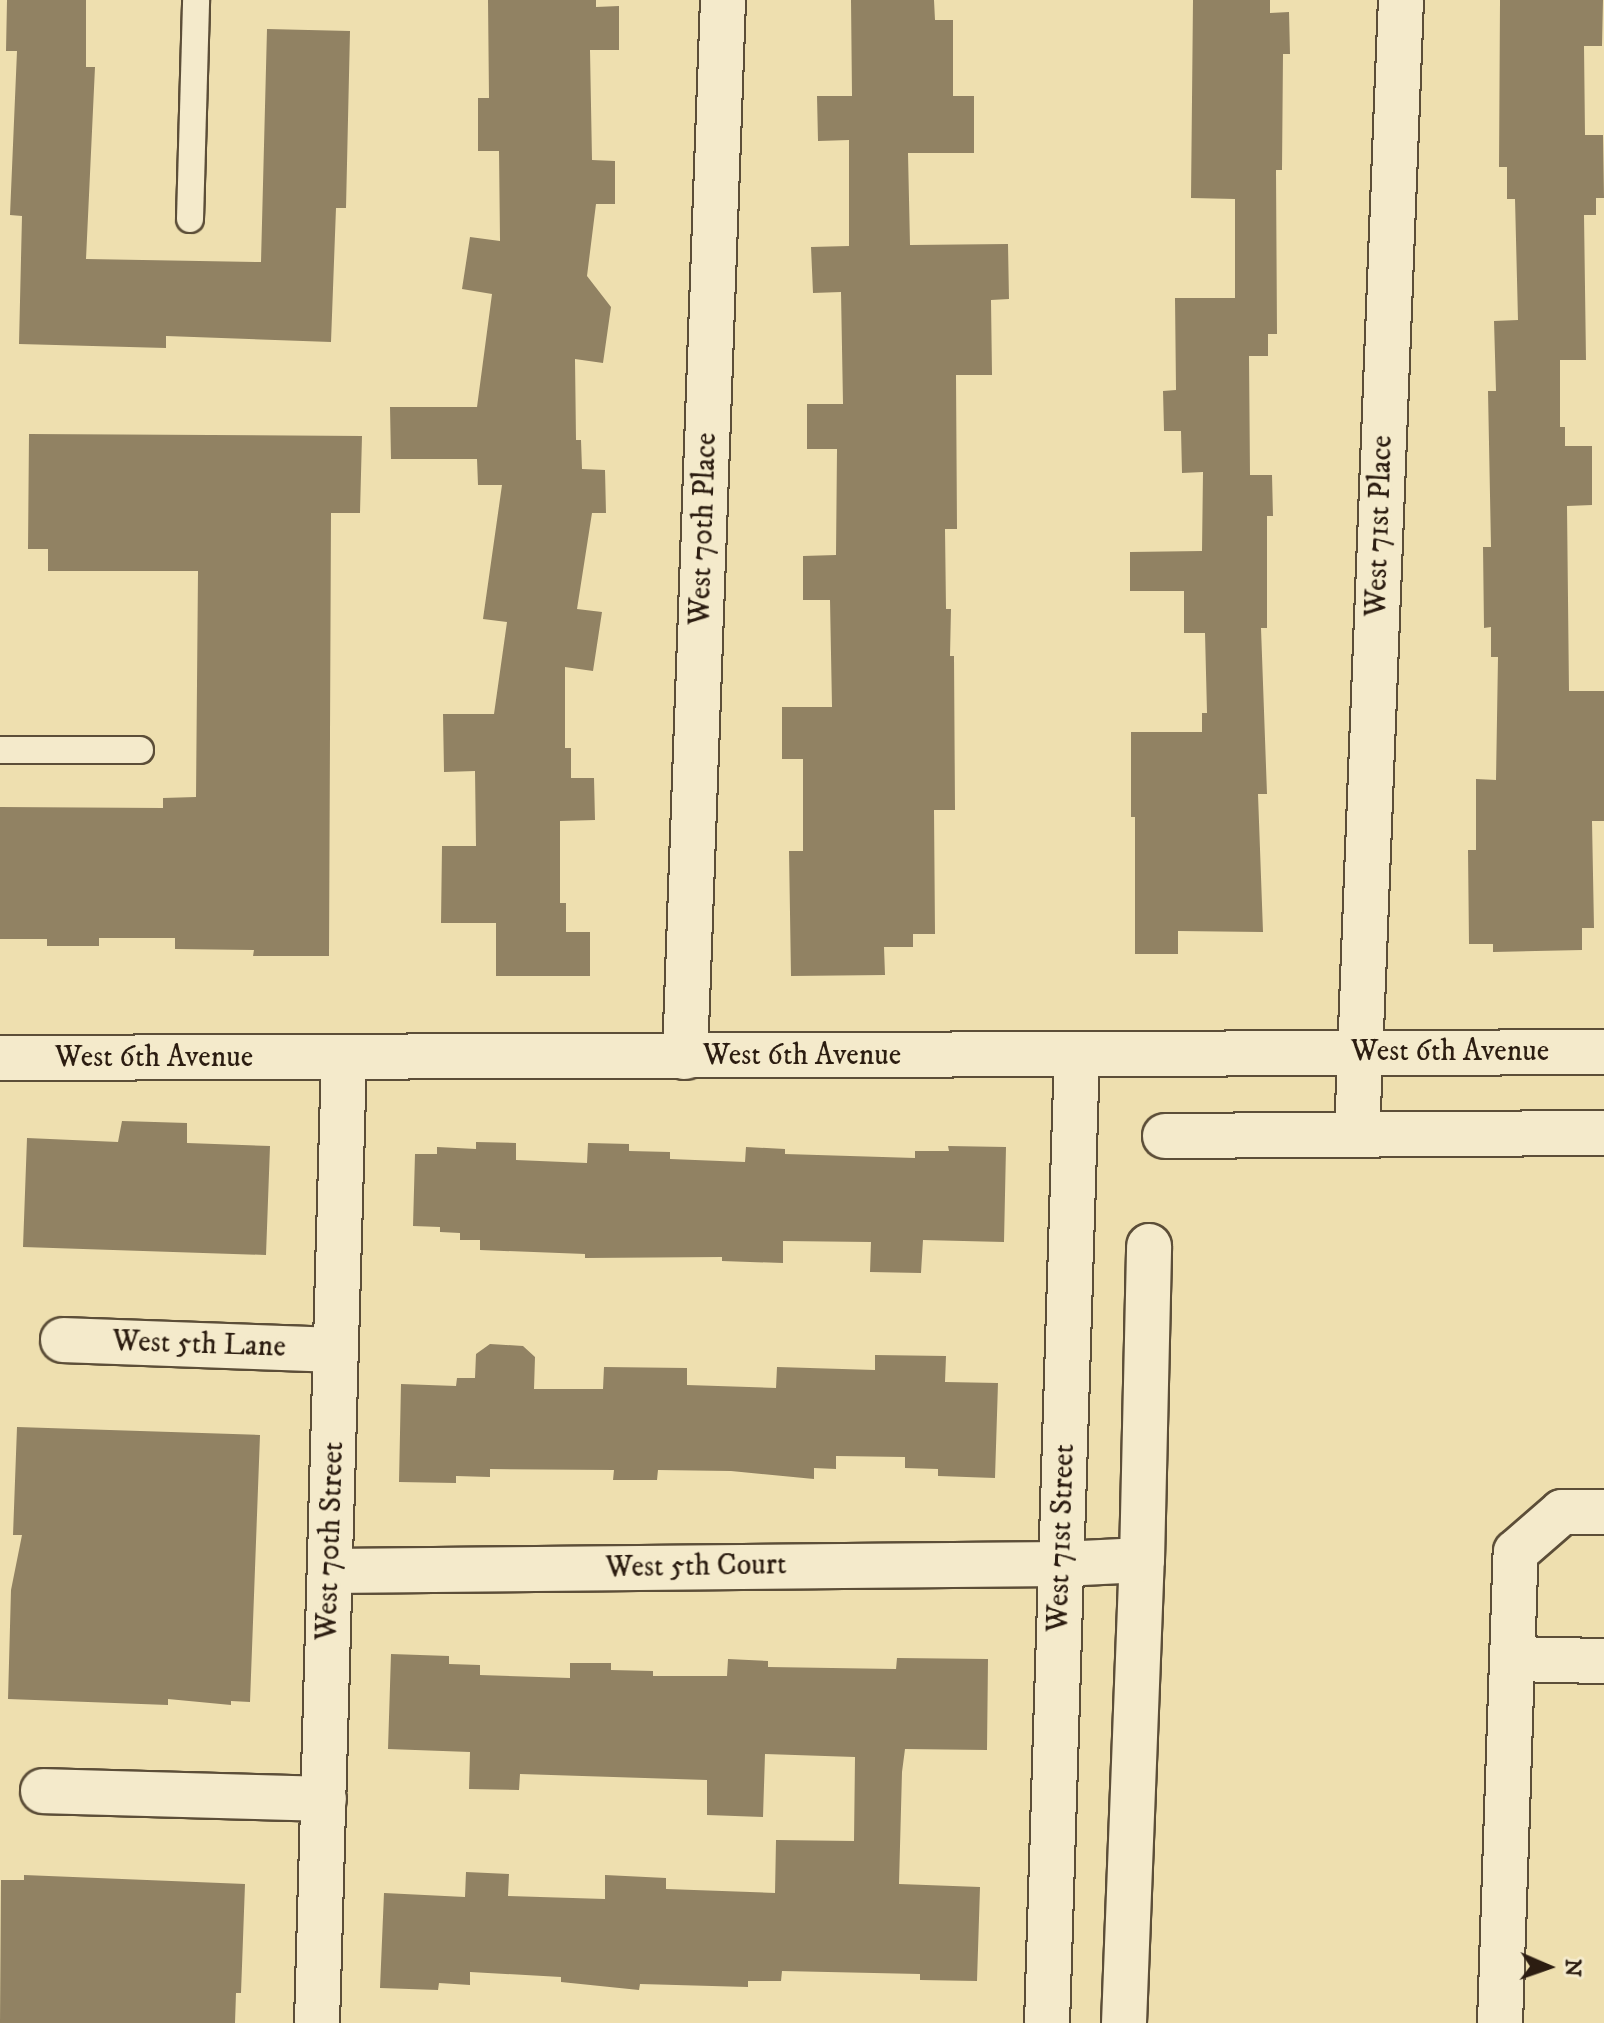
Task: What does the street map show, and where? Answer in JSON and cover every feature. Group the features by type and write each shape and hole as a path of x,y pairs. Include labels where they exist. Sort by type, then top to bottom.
{"street":[{"name":"West 70th Place","path":"685,1057 723,0"},
{"name":"West 71st Place","path":"1357,1134 1401,0"},
{"name":"West 6th Avenue","path":"0,1058 1604,1052"},
{"name":"West 71st Street","path":"1047,2023 1077,1054"},
{"name":"West 70th Street","path":"317,2023 344,1059"},
{"path":"1165,1136 1604,1133"},
{"path":"1124,2023 1142,1560 1149,1246"},
{"name":"West 5th Lane","path":"63,1340 336,1350"},
{"path":"1500,2023 1516,1552 1562,1512 1604,1512"},
{"name":"West 5th Court","path":"330,1571 1062,1564 1142,1560"},
{"path":"1513,1659 1604,1661"},
{"path":"43,1791 324,1799"}],"lane":[{"path":"190,219 196,0"},
{"path":"0,750 140,750"}],"building":[{"path":"7,0 86,0 86,67 95,67 86,259 261,262 267,29 350,31 346,208 336,208 331,342 166,336 166,348 19,344 22,216 10,215 17,51 6,51"},
{"path":"488,0 596,0 596,7 619,6 619,50 590,50 592,160 615,161 615,204 596,204 587,276 611,307 603,363 575,359 576,440 581,440 582,469 605,470 606,513 592,513 577,609 602,612 593,671 565,667 565,748 571,748 571,778 594,778 595,820 560,821 560,903 566,903 566,932 590,932 590,976 496,976 496,923 441,923 442,846 476,846 475,771 444,772 443,714 494,714 507,622 483,619 502,485 478,485 477,459 391,459 390,407 477,407 492,294 462,289 470,237 500,241 499,151 478,151 478,98 489,98"},
{"path":"851,0 934,0 935,20 953,20 953,96 974,96 974,153 908,153 910,245 1008,244 1009,299 991,300 992,375 956,375 957,529 945,529 946,609 951,609 950,656 954,656 955,810 934,810 935,934 913,934 913,947 884,947 885,975 791,976 789,851 803,851 803,759 782,759 782,707 832,707 830,600 803,600 803,556 836,555 837,449 807,449 807,404 843,404 841,292 813,293 811,247 849,246 849,140 818,141 817,96 852,96"},
{"path":"1193,0 1270,0 1270,13 1289,12 1290,54 1283,54 1282,170 1276,170 1277,334 1268,334 1268,356 1249,356 1250,475 1272,475 1273,516 1267,516 1267,628 1261,628 1267,794 1258,794 1263,932 1178,931 1178,954 1135,954 1135,817 1131,817 1131,732 1202,732 1202,713 1207,713 1205,633 1184,633 1184,591 1130,591 1130,552 1202,551 1203,472 1182,473 1181,431 1164,431 1163,391 1176,390 1175,298 1235,298 1235,199 1191,198"},
{"path":"1500,0 1603,0 1602,46 1584,46 1585,135 1603,135 1604,198 1596,198 1596,215 1584,215 1586,360 1560,360 1560,427 1565,427 1565,446 1592,446 1592,505 1567,506 1569,691 1604,691 1604,821 1592,821 1594,928 1582,928 1582,950 1493,952 1493,944 1469,944 1468,850 1476,850 1476,779 1496,780 1498,657 1491,657 1491,627 1484,628 1483,547 1491,547 1488,391 1496,391 1494,321 1518,320 1515,199 1507,199 1507,167 1499,167"},
{"path":"29,434 362,436 360,513 331,513 329,956 253,956 254,950 175,949 175,938 99,938 99,946 47,946 47,939 0,939 0,807 163,808 163,798 196,797 198,571 48,571 48,549 28,549"},
{"path":"122,1121 187,1123 187,1143 270,1146 266,1255 23,1247 27,1138 118,1142"},
{"path":"476,1142 516,1143 516,1160 587,1163 588,1143 629,1144 629,1151 670,1152 670,1159 745,1162 746,1147 785,1149 785,1154 915,1158 915,1151 949,1151 948,1146 1006,1147 1004,1242 923,1240 921,1273 870,1272 871,1242 783,1241 783,1263 722,1261 722,1257 585,1258 585,1254 480,1250 480,1240 460,1240 460,1233 440,1232 440,1227 413,1226 415,1154 437,1154 437,1147 476,1149"},
{"path":"490,1344 523,1346 535,1357 534,1389 603,1389 604,1367 687,1368 687,1385 776,1388 777,1367 875,1370 875,1355 946,1356 945,1382 998,1383 995,1478 938,1476 938,1469 905,1468 905,1457 836,1456 836,1469 814,1468 814,1479 731,1471 658,1470 657,1480 613,1480 614,1470 490,1469 490,1477 456,1476 456,1483 399,1482 401,1384 456,1386 457,1378 475,1378 476,1354"},
{"path":"17,1427 260,1435 250,1702 231,1701 231,1705 168,1699 168,1705 8,1699 11,1590 22,1535 13,1535"},
{"path":"391,1654 449,1656 449,1664 480,1665 480,1675 570,1678 570,1663 611,1663 611,1670 653,1671 653,1676 727,1676 728,1659 768,1661 768,1667 896,1669 897,1658 988,1659 987,1750 905,1749 902,1772 899,1884 980,1887 977,1981 920,1980 920,1974 782,1971 781,1981 748,1981 748,1987 640,1984 639,1990 561,1982 561,1977 470,1972 470,1985 439,1983 438,1990 380,1988 384,1893 465,1897 466,1872 509,1874 508,1896 605,1899 605,1875 666,1878 666,1889 775,1893 776,1840 854,1841 855,1757 765,1754 763,1817 707,1815 707,1780 520,1774 519,1790 469,1789 470,1752 388,1749"},
{"path":"24,1875 245,1884 241,1993 236,1993 235,2023 0,2023 1,1880 24,1880"}]}
